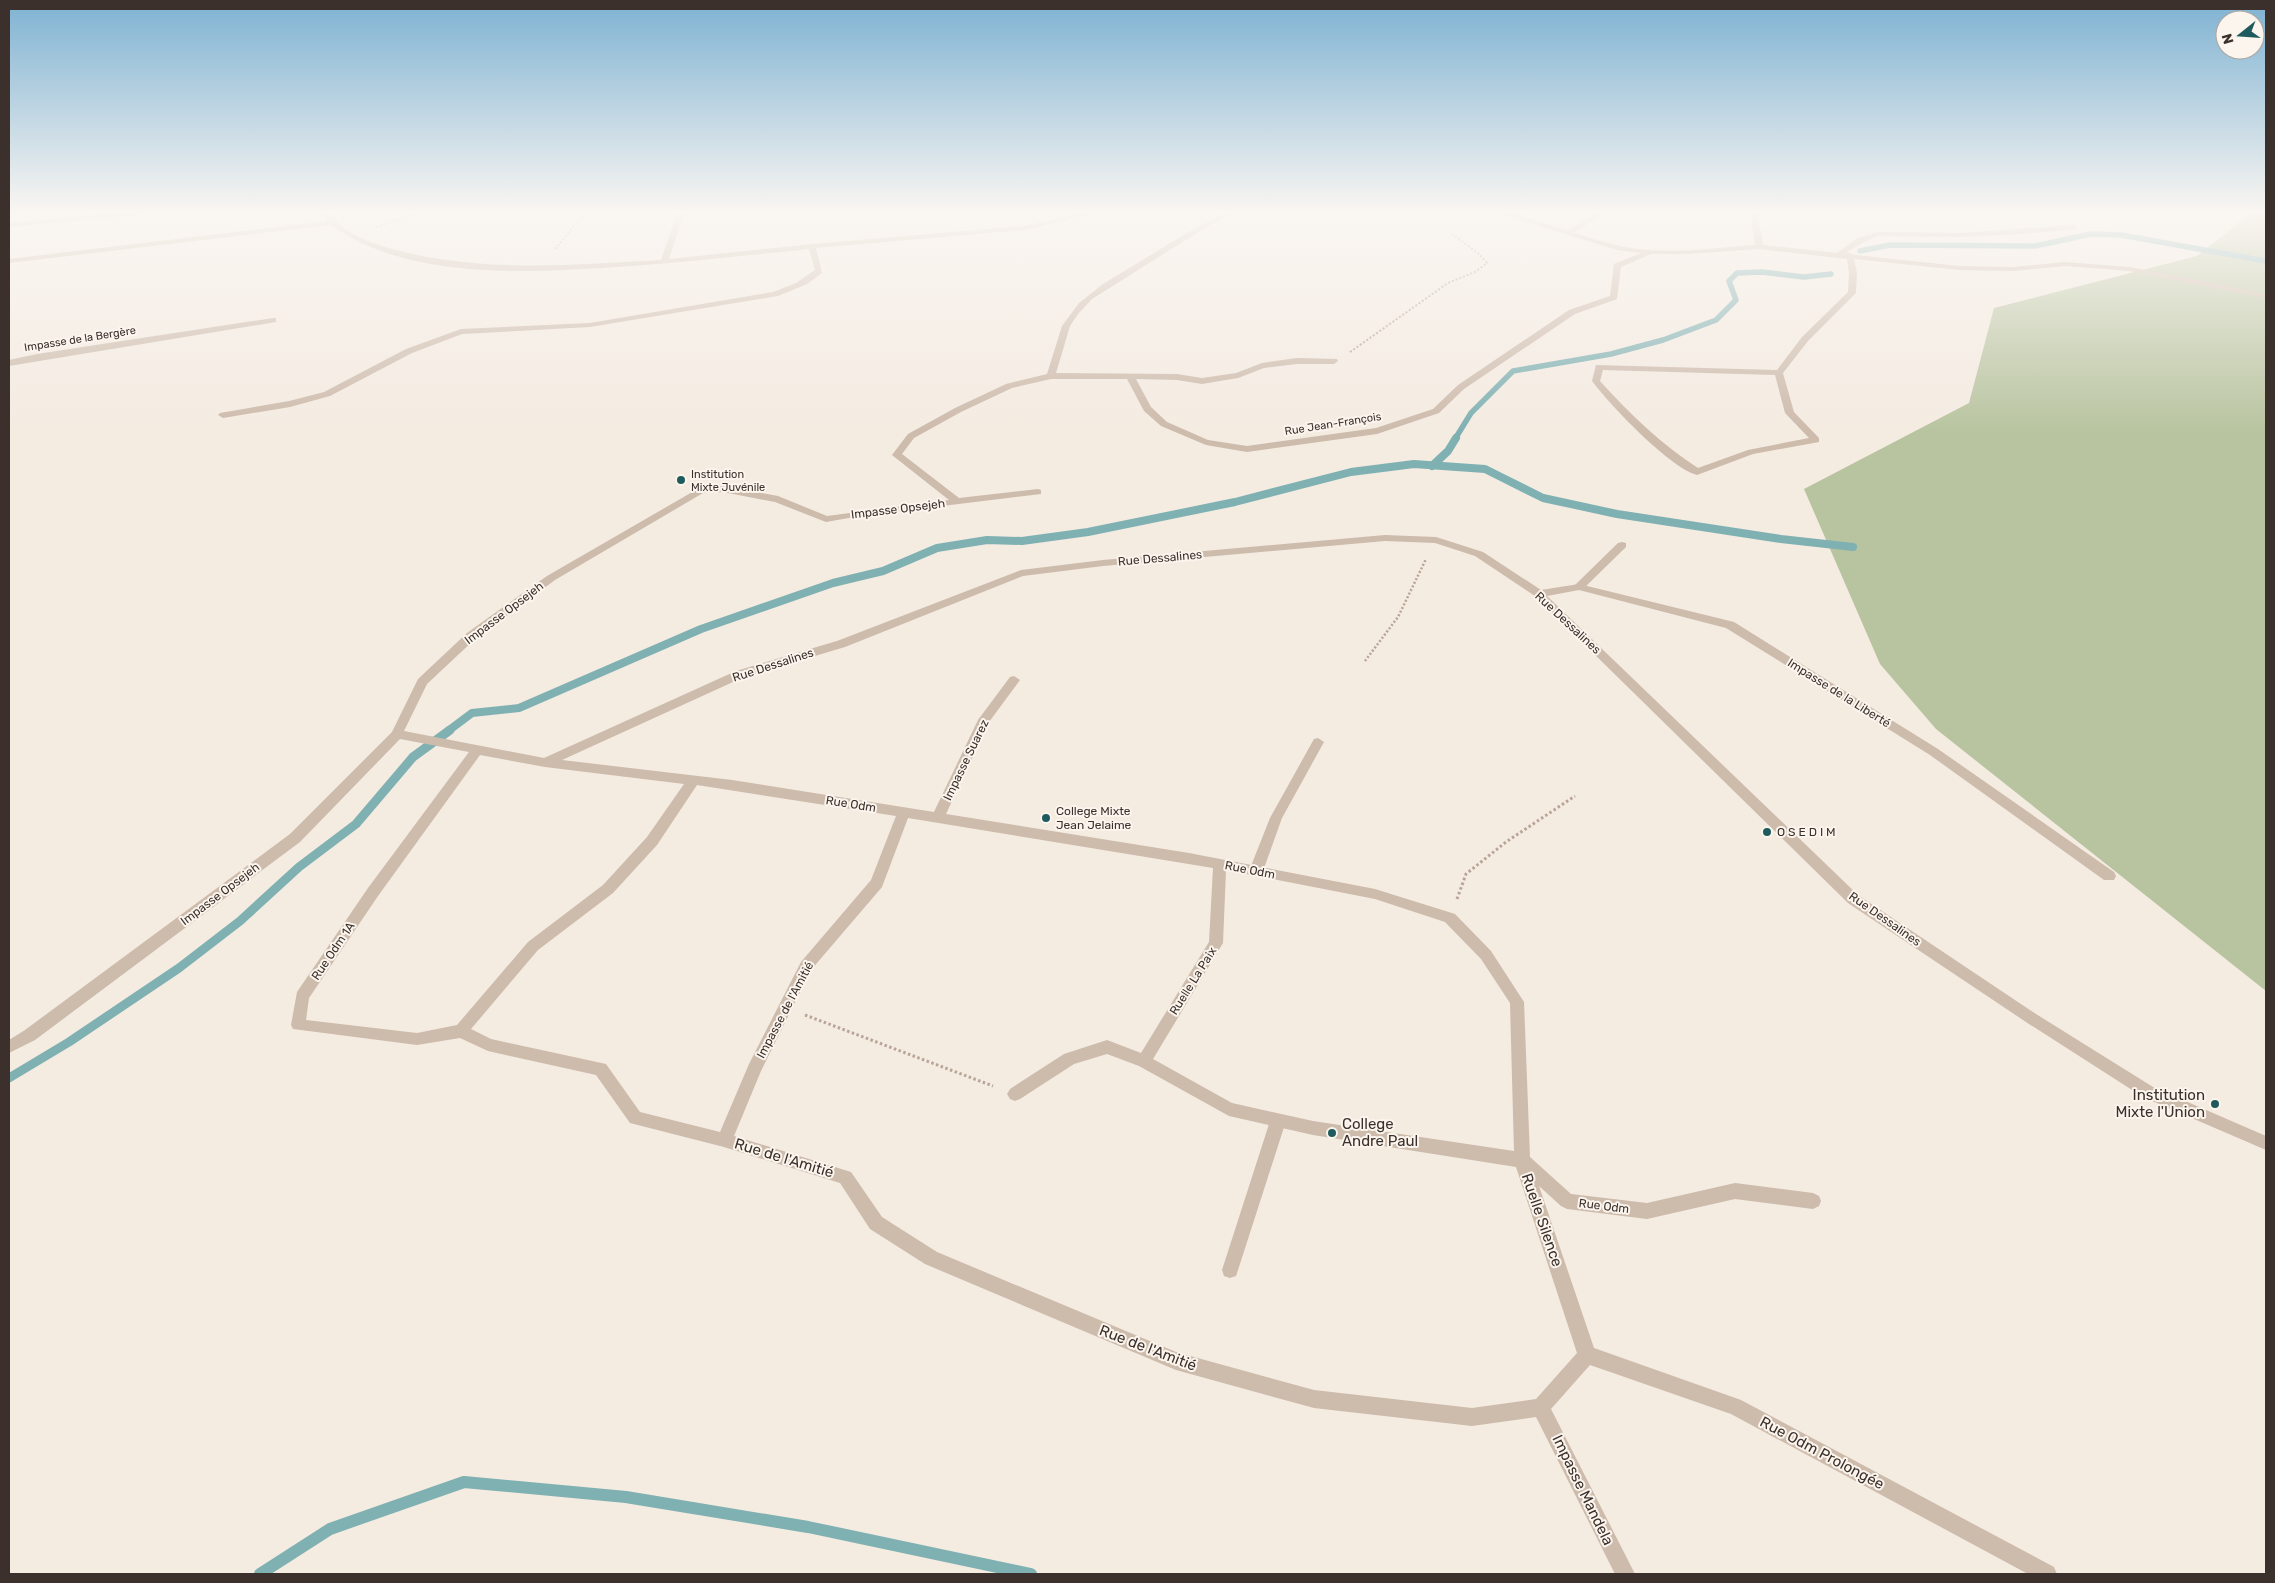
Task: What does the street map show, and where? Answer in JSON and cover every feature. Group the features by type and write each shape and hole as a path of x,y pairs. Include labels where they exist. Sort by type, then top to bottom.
{"street":[{"path":"223,415 311,400 327,394 420,347 461,332 590,325 775,294 800,285"},
{"path":"1052,376 1059,344 1074,312 1107,285"},
{"name":"Rue Jean-François","path":"1131,377 1147,409 1164,424 1206,442 1247,449 1377,431 1436,411 1460,387 1572,312 1614,297 1615,285"},
{"path":"1779,373 1805,339 1852,293 1852,285"},
{"path":"2210,285 2266,296"},
{"name":"Impasse de la Bergère","path":"9,363 273,320"},
{"path":"958,502 897,455 911,436 958,410 1009,386 1052,376 1177,377 1202,381 1238,375 1262,366 1297,361 1334,361"},
{"path":"1599,367 1779,373 1790,413 1816,440 1751,452 1698,472 1673,457 1615,402 1596,381 1599,367"},
{"name":"Impasse Opsejeh","path":"9,1047 30,1035 296,838 397,734 422,682 471,636 552,578 701,490 723,490 778,499 826,518 1038,492"},
{"name":"Rue Dessalines","path":"545,763 740,674 841,644 1022,573 1103,563 1385,538 1436,540 1479,554 1538,594 1853,899 2031,1018 2148,1092 2266,1143"},
{"path":"1579,587 1622,545"},
{"name":"Impasse de la Liberté","path":"1538,594 1579,587 1730,625 1934,752 2109,876"},
{"name":"Impasse Suarez","path":"938,818 984,720 1014,680"},
{"name":"Rue Odm","path":"397,734 545,763 693,781 904,812 1220,864 1375,894 1450,918 1486,955 1518,1002 1522,1160 1567,1201 1647,1211 1736,1191 1813,1201"},
{"path":"1256,871 1276,818 1318,742"},
{"name":"Rue Odm 1A","path":"461,1031 417,1039 298,1025 302,996 373,892 477,750"},
{"path":"461,1031 532,946 614,882 652,841 693,781"},
{"name":"Impasse de l'Amitié","path":"724,1140 754,1069 806,966 877,883 904,812"},
{"name":"Ruelle La Paix","path":"1144,1061 1216,943 1220,864"},
{"name":"Rue de l'Amitié","path":"461,1031 488,1045 601,1069 636,1118 724,1140 845,1177 876,1223 931,1258 1176,1361 1324,1400 1472,1417 1541,1406"},
{"name":"Ruelle Silence","path":"1015,1094 1069,1059 1107,1047 1144,1061 1229,1109 1278,1121 1437,1149 1522,1160 1587,1355"},
{"path":"1230,1270 1278,1121"},
{"path":"1541,1406 1587,1355"},
{"name":"Rue Odm Prolongée","path":"1587,1355 1735,1406 2047,1574"},
{"name":"Impasse Mandela","path":"1541,1406 1625,1574"}],"path":[{"path":"1334,361 1354,350 1445,285"},
{"path":"1365,661 1398,617 1436,540"},
{"path":"1450,918 1466,874 1506,842 1575,796"},
{"path":"785,1007 1015,1094"}],"green space":[{"path":"2084,285 2266,285 2266,991 1936,729 1880,664 1804,489 1969,403 1994,308"}],"waterway":[{"path":"1455,439 1471,413 1513,371 1611,354 1663,340 1716,320 1736,300 1730,285"},
{"path":"1433,465 1448,451 1456,438"},
{"path":"448,731 472,713 519,708 701,629 833,583 883,571 937,548 987,540 1022,541 1088,532 1235,502 1351,472 1414,464 1433,465"},
{"path":"1433,465 1485,469 1543,498 1617,514 1781,539 1853,547"},
{"path":"9,1078 69,1042 179,968 240,921 299,867 356,824 413,757 450,730"},
{"path":"260,1574 330,1529 464,1482 626,1497 808,1527 1031,1574"}],"place":[{"name":"Institution Mixte Juvénile","path":"681,480"},
{"name":"College Mixte Jean Jelaime","path":"1046,818"},
{"name":"O S E D I M","path":"1767,832"},
{"name":"Institution Mixte l'Union","path":"2215,1104"},
{"name":"College Andre Paul","path":"1332,1133"}]}
